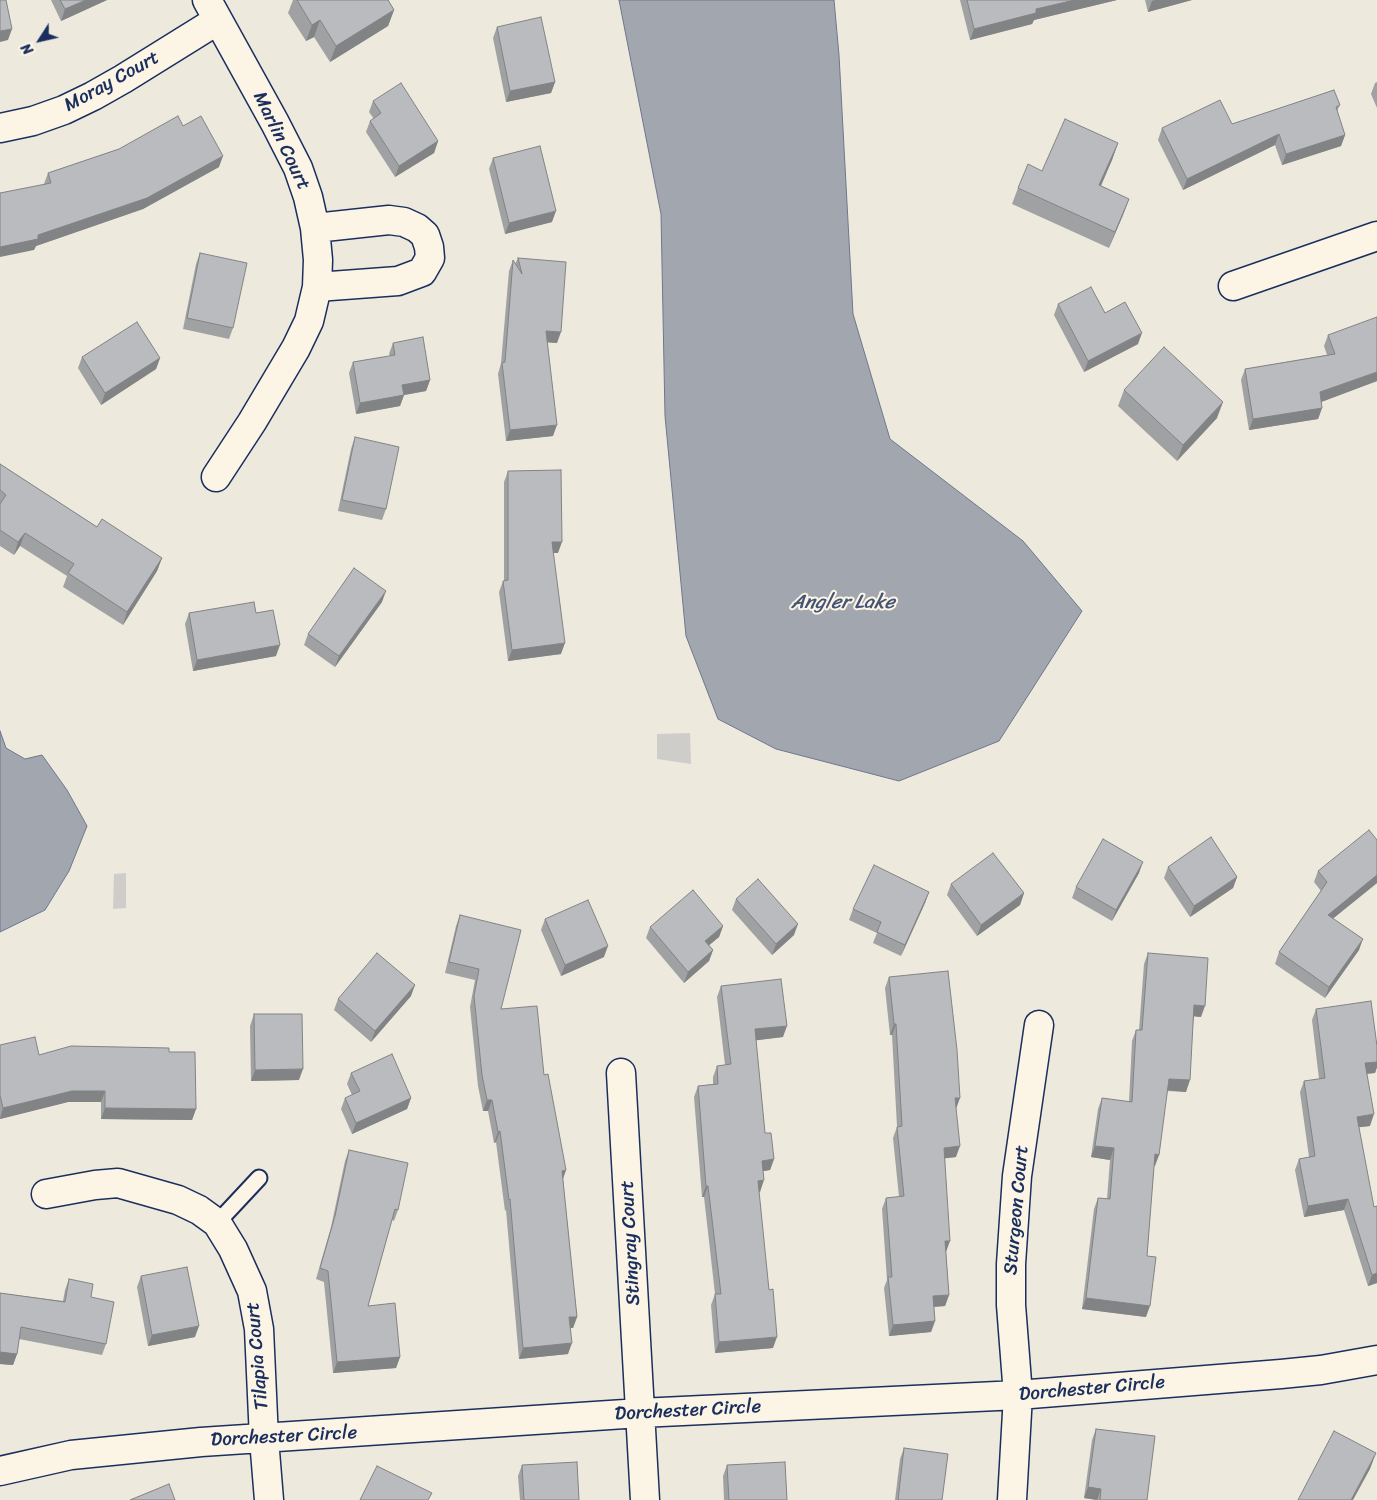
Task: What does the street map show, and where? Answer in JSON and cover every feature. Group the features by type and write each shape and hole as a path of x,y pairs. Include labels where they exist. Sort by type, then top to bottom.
{"street":[{"name":"Moray Court","path":"0,128 33,121 64,110 123,79 212,10"},
{"name":"Marlin Court","path":"212,10 298,168 308,197 315,228 317,287 309,321 296,348 252,422 216,477"},
{"path":"315,228 390,220 404,222 417,228 425,235 430,247 430,258 422,272 398,281 317,287"},
{"path":"1233,286 1377,236"},
{"name":"Sturgeon Court","path":"1012,1500 1018,1395 1011,1305 1012,1264 1018,1176 1039,1025"},
{"name":"Stingray Court","path":"621,1073 646,1500"},
{"name":"Tilapia Court","path":"46,1194 95,1185 118,1184 178,1200 199,1210 217,1223 233,1249 252,1291 259,1329 269,1500"},
{"name":"Dorchester Circle","path":"0,1471 80,1454 201,1442 640,1413 1018,1395 1281,1374 1321,1370 1377,1360"}],"lane":[{"path":"217,1223 259,1178"}],"shaded area":[{"path":"690,733 691,764 657,759 657,734"},
{"path":"126,873 126,908 113,909 114,874"}],"water":[{"name":"Angler Lake","path":"619,0 834,0 839,55 853,314 890,439 1023,541 1082,611 999,741 899,781 776,749 718,719 686,636 665,416 661,214"},
{"path":"0,731 6,748 25,759 42,755 67,790 87,826 69,871 45,910 0,932"}],"building":[{"path":"0,0 6,0 12,29 0,31"},
{"path":"60,0 86,0 65,9"},
{"path":"297,0 388,0 394,10 336,46 320,20 312,25"},
{"path":"967,0 1075,0 1036,9 1036,13 974,29"},
{"path":"541,17 555,82 510,91 497,27"},
{"path":"401,83 438,141 399,166 370,121 381,113 373,101"},
{"path":"1334,90 1340,105 1336,107 1345,135 1286,154 1279,134 1187,179 1162,128 1220,100 1232,124"},
{"path":"178,116 183,126 201,116 223,156 147,198 38,235 38,239 0,247 0,193 51,183 48,173 119,149"},
{"path":"1065,119 1118,143 1099,185 1129,199 1115,232 1018,188 1028,164 1042,171"},
{"path":"540,146 556,211 509,223 493,158"},
{"path":"200,253 247,263 233,328 187,318"},
{"path":"518,258 566,262 561,332 546,331 557,425 510,430 502,363 505,362 513,260 522,274"},
{"path":"1091,287 1105,313 1125,302 1142,333 1088,361 1058,304"},
{"path":"1377,317 1377,372 1320,392 1322,408 1253,419 1245,369 1335,354 1328,335"},
{"path":"137,322 160,358 105,393 82,357"},
{"path":"423,337 430,380 402,385 404,395 360,403 353,362 395,355 393,343"},
{"path":"1164,347 1223,402 1183,445 1124,390"},
{"path":"355,437 399,447 386,509 342,500"},
{"path":"0,464 97,527 102,519 162,558 127,612 68,573 74,564 25,533 18,542 0,530 0,504 6,495 0,490"},
{"path":"561,470 562,542 552,542 565,643 512,650 503,581 508,580 508,471"},
{"path":"354,568 386,591 339,656 308,634"},
{"path":"254,602 256,613 273,610 280,645 197,660 189,613"},
{"path":"1369,830 1377,840 1377,875 1328,915 1363,939 1329,987 1279,952 1327,882 1318,871"},
{"path":"1211,837 1237,877 1194,906 1168,867"},
{"path":"1103,839 1143,862 1116,910 1076,887"},
{"path":"993,853 1024,893 981,925 951,884"},
{"path":"874,865 929,892 905,945 877,932 881,922 853,909"},
{"path":"758,879 798,924 776,944 736,899"},
{"path":"693,890 723,926 705,941 713,950 688,972 650,927"},
{"path":"588,900 608,946 565,965 545,919"},
{"path":"460,915 521,930 501,1009 537,1006 544,1075 548,1074 566,1170 562,1171 577,1317 569,1317 572,1343 523,1348 510,1199 500,1131 498,1132 492,1100 487,1100 482,1075 474,996 479,969 449,962"},
{"path":"377,953 415,985 375,1031 338,999"},
{"path":"1148,953 1208,958 1205,1006 1194,1005 1190,1080 1169,1079 1159,1155 1155,1154 1147,1256 1156,1257 1150,1306 1086,1298 1098,1198 1110,1199 1114,1148 1095,1146 1102,1098 1132,1102 1136,1030 1142,1030"},
{"path":"948,971 957,1050 960,1098 955,1098 960,1146 944,1148 950,1241 945,1241 949,1295 933,1296 935,1321 893,1325 888,1277 892,1277 886,1198 904,1196 897,1127 902,1126 896,1024 894,1024 889,977"},
{"path":"781,979 787,1026 755,1029 765,1133 771,1133 774,1159 762,1161 764,1180 758,1181 769,1290 773,1289 777,1337 719,1342 715,1294 721,1294 708,1186 706,1186 698,1086 718,1084 717,1066 731,1064 721,986"},
{"path":"1371,1001 1377,1046 1377,1062 1365,1063 1374,1114 1357,1117 1374,1207 1377,1206 1377,1273 1372,1275 1348,1199 1308,1206 1299,1159 1315,1156 1304,1081 1325,1078 1316,1009"},
{"path":"254,1014 302,1014 303,1069 255,1070"},
{"path":"35,1037 39,1055 71,1046 169,1048 169,1052 195,1052 196,1109 105,1108 105,1091 72,1091 3,1108 0,1095 0,1045"},
{"path":"392,1054 411,1098 356,1123 345,1098 360,1091 351,1073"},
{"path":"349,1150 408,1163 398,1210 395,1209 368,1306 395,1303 400,1357 337,1362 328,1271 320,1268 335,1216"},
{"path":"187,1267 199,1326 152,1335 141,1276"},
{"path":"69,1279 93,1284 91,1297 114,1302 106,1344 21,1327 17,1354 0,1352 0,1293 65,1302"},
{"path":"1096,1429 1155,1436 1147,1500 1100,1500 1101,1489 1088,1487"},
{"path":"1334,1431 1376,1453 1351,1500 1298,1500"},
{"path":"904,1448 948,1454 942,1500 898,1500"},
{"path":"577,1462 579,1500 524,1500 522,1465"},
{"path":"785,1462 787,1500 729,1500 727,1465"},
{"path":"377,1466 432,1493 428,1500 360,1500"},
{"path":"169,1484 175,1500 130,1500"}]}
